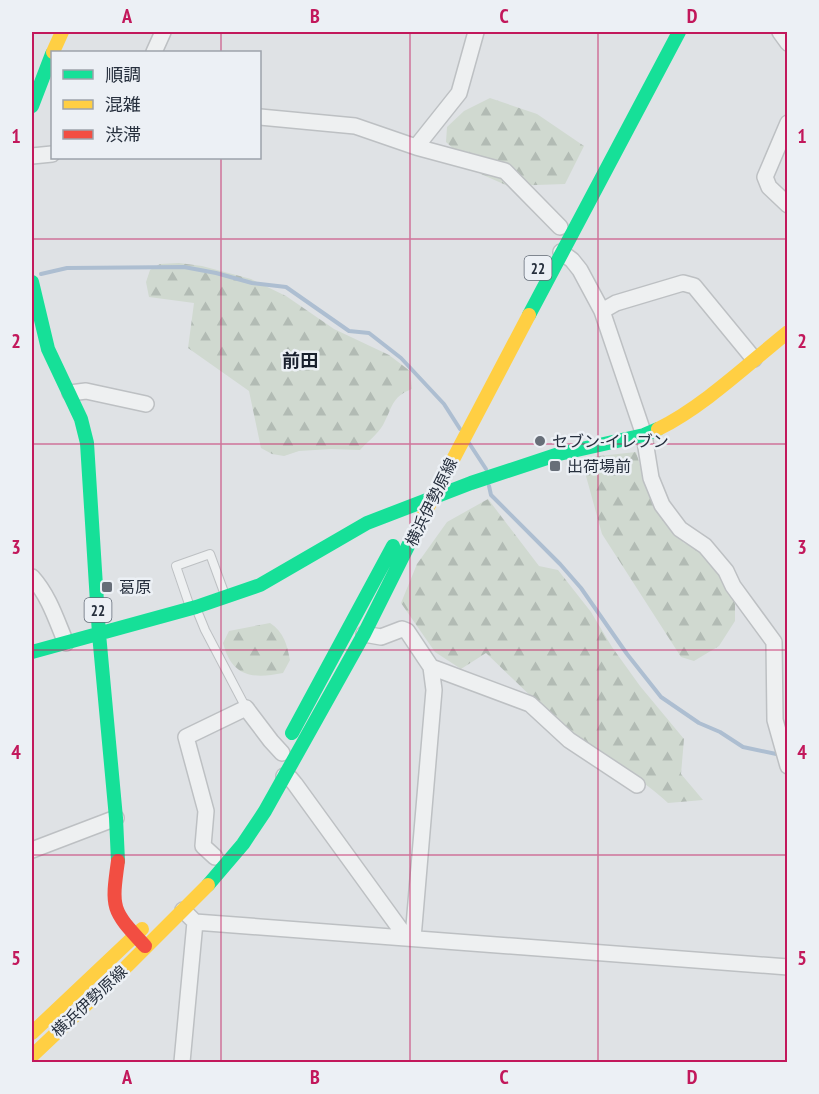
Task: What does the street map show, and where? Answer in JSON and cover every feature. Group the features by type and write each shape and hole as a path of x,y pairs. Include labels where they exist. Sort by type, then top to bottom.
{"main road":[{"path":"54,51 62,32"},
{"name":"横浜伊勢原線","path":"176,908 206,887 243,844 265,811 364,634 555,250 679,32"},
{"path":"32,106 51,58"},
{"name":"横浜伊勢原線","path":"555,250 562,222"},
{"name":"22","path":"32,285 48,349 81,419 90,463 99,634 116,818 118,858 113,894 115,908 123,922 146,946"},
{"path":"32,652 193,607 260,585 367,523 413,505 559,454 644,435 672,422 698,405 788,332"},
{"name":"横浜伊勢原線","path":"32,1053 146,946 253,804 422,486"},
{"name":"横浜伊勢原線","path":"32,1033 154,918"},
{"path":"32,1053 47,1062"}],"street":[{"path":"154,51 163,32"},
{"path":"416,147 459,93 476,32"},
{"path":"780,32 788,43"},
{"path":"261,117 355,126 416,147 505,171 562,222"},
{"path":"788,123 765,177 769,187 788,205"},
{"path":"32,156 51,154"},
{"path":"555,250 572,260 580,270 602,311 644,435 651,478 662,505 680,529 705,546 726,570 733,586 774,642 776,720 787,764"},
{"path":"602,311 616,303 683,283 694,286 754,359"},
{"path":"70,393 86,391 146,404"},
{"path":"32,578 41,587 50,603 66,642"},
{"path":"364,634 381,637 402,629 407,631 431,667 434,690 410,938"},
{"path":"431,667 530,704 568,740 637,785"},
{"path":"215,857 203,846 206,811 186,737 246,708 282,753"},
{"path":"284,776 290,778 410,938"},
{"path":"32,850 116,818"},
{"path":"176,908 195,922 788,967"},
{"path":"182,1062 195,922"}],"lane":[{"path":"226,597 210,554 176,566 193,607 246,708"}],"green space":[{"path":"490,98 537,114 584,146 565,184 508,186 481,174 446,142 447,127 464,111"},
{"path":"179,263 202,266 251,279 286,296 334,329 389,355 410,371 412,389 396,399 381,428 360,450 299,451 284,456 272,454 261,448 249,391 188,348 194,303 149,297 146,282 150,270 160,264"},
{"path":"636,452 651,500 684,543 698,548 720,574 735,603 735,621 719,646 694,661 681,657 602,534 581,458"},
{"path":"488,499 539,566 558,570 591,612 612,647 640,686 684,739 681,774 703,800 668,803 648,786 569,730 486,653 461,669 435,652 401,603 417,564 447,522"},
{"path":"270,623 282,635 288,649 290,660 283,673 262,676 245,673 238,669 232,663 223,643 229,631"}],"waterway":[{"path":"41,274 67,268 184,267 252,283 286,287 349,331 369,333 401,358 444,404 460,429"},
{"path":"469,443 486,469"},
{"path":"489,486 491,495 581,588 627,654 661,697 699,723 720,732 743,747 781,755"}],"traffic: fast":[{"path":"529,315 679,32"},
{"path":"32,106 51,57"},
{"path":"32,282 48,349 81,419 87,443 99,634 118,861"},
{"path":"32,652 196,607 260,585 367,523 471,483 559,454 644,435 658,429"},
{"path":"208,885 243,844 265,811 364,634 418,526"},
{"path":"292,733 393,546"}],"traffic: slow":[{"path":"53,51 62,32"},
{"path":"418,526 529,315"},
{"path":"658,429 692,409 788,332"},
{"path":"32,1056 208,885"},
{"path":"32,1033 142,929"}],"traffic: jam":[{"path":"118,861 116,908 145,946"}],"place":[{"name":"セブン-イレブン","path":"540,441"},
{"name":"出荷場前","path":"555,466"},
{"name":"葛原","path":"107,587"}],"district":[{"name":"前田","path":"300,360"}]}
